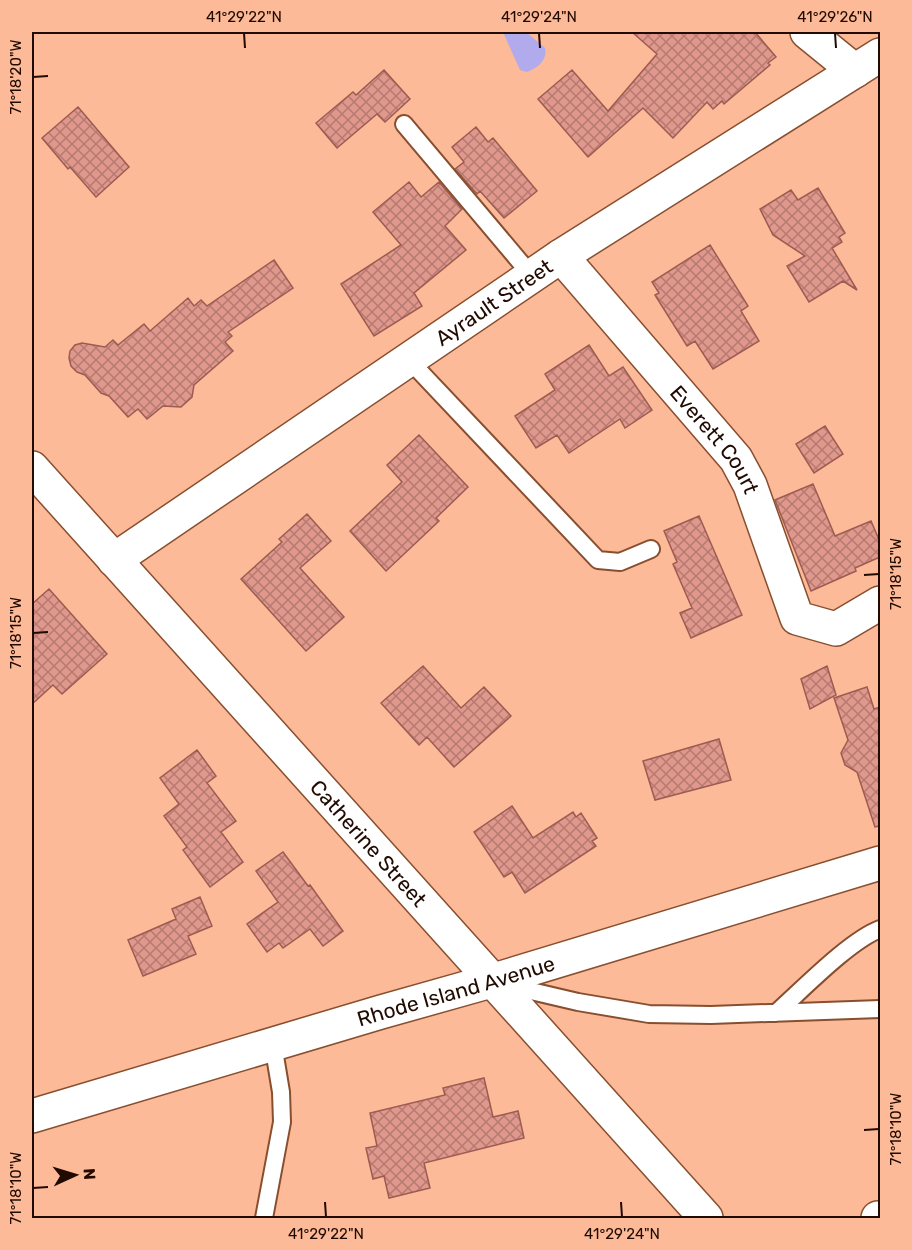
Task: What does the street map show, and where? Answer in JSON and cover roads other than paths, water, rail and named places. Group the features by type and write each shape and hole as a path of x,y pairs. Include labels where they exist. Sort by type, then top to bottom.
{"street":[{"path":"807,32 868,63"},
{"name":"Ayrault Street","path":"114,560 561,256 868,63"},
{"name":"Everett Court","path":"561,256 736,459 750,485 797,618 836,629 880,603"},
{"name":"Catherine Street","path":"32,468 706,1218"},
{"name":"Rhode Island Avenue","path":"32,1116 491,981 880,863"}],"lane":[{"path":"404,124 532,276"},
{"path":"409,360 598,560 620,562 651,549"},
{"path":"776,1012 836,960 870,933 880,929"},
{"path":"491,981 578,1002 649,1014 880,1009"},
{"path":"264,1218 282,1122 281,1092 273,1044"}]}
